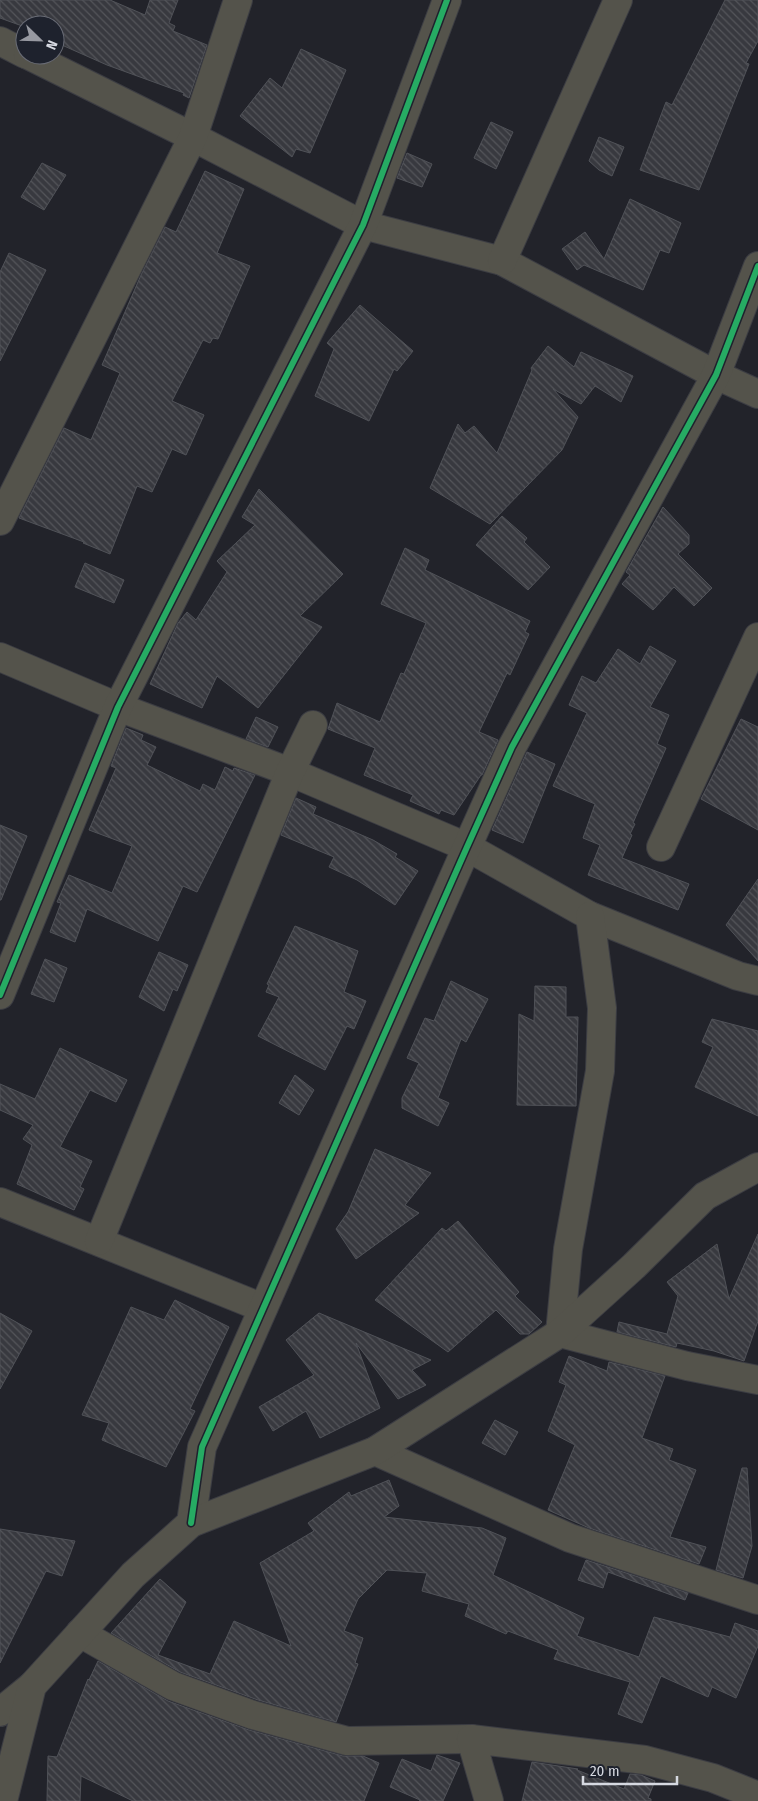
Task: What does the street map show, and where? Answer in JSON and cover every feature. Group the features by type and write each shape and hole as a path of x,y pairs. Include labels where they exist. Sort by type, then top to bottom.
{"street":[{"path":"0,521 193,137 238,0"},
{"path":"0,995 118,707 363,225 447,0"},
{"path":"502,261 618,0"},
{"path":"0,41 15,48"},
{"path":"48,65 363,225 502,261 716,376 758,394"},
{"path":"190,1524 202,1447 466,847 512,748 716,376 758,266"},
{"path":"661,847 758,637"},
{"path":"0,657 118,707 290,772 466,847 590,916 738,976 758,981"},
{"path":"99,1241 290,772 313,725"},
{"path":"560,1332 568,1249 600,1071 602,1008 590,916"},
{"path":"0,1712 32,1686 133,1575 190,1524 375,1452 560,1332 634,1266 705,1196 758,1167"},
{"path":"0,1202 263,1308"},
{"path":"560,1332 687,1366 758,1380"},
{"path":"375,1452 570,1538 758,1600"},
{"path":"80,1633 173,1686 253,1715 347,1741 471,1739 645,1760 713,1778 758,1796"},
{"path":"3,1801 32,1686"},
{"path":"471,1739 489,1801"}],"building":[{"path":"0,0 110,0 145,15 150,0 178,0 169,23 175,26 173,31 207,45 189,98 183,95 184,93 107,65 65,46 65,15 15,15 15,23 0,18"},
{"path":"725,0 758,0 758,41 746,63 749,64 699,190 640,170 666,102 672,105"},
{"path":"301,49 346,70 310,153 296,149 292,157 240,116 270,78 282,88"},
{"path":"491,122 513,132 496,169 474,158"},
{"path":"599,137 624,147 612,176 599,170 589,161"},
{"path":"407,153 432,164 422,187 397,178"},
{"path":"42,163 66,175 44,210 21,197"},
{"path":"205,171 244,189 217,253 250,266 218,339 213,338 210,343 203,340 172,401 204,415 186,455 172,449 152,492 137,486 110,554 84,542 19,518 64,428 91,440 120,373 102,365 141,275 165,227 176,232"},
{"path":"630,199 681,223 669,253 660,250 643,290 584,265 577,270 562,249 585,232 604,259"},
{"path":"9,253 46,270 0,361 0,272"},
{"path":"360,305 413,351 397,371 394,369 369,421 315,396 334,349 327,343"},
{"path":"548,346 574,367 581,352 633,376 621,402 595,386 581,404 553,389 578,417 562,450 490,524 430,488 458,424 465,433 474,426 497,453 532,370 531,368"},
{"path":"259,489 343,574 300,616 322,627 258,708 217,676 202,708 150,684 178,623 187,612 196,620 227,572 217,561 255,525 242,517"},
{"path":"663,507 689,535 689,544 678,554 712,588 694,606 674,587 653,610 622,584 630,575 626,572"},
{"path":"502,516 527,538 524,542 550,567 528,590 476,545"},
{"path":"405,548 429,560 425,570 530,621 525,632 529,634 510,675 507,673 479,732 498,740 482,775 454,815 441,810 439,814 410,801 413,795 364,775 375,748 328,729 337,703 380,722 401,673 404,674 426,623 381,604"},
{"path":"85,563 124,580 114,603 75,587"},
{"path":"650,646 676,661 650,707 669,715 657,744 666,748 633,823 635,824 630,834 632,835 622,858 689,884 678,910 588,875 600,845 583,838 595,804 553,786 587,713 569,705 582,676 596,683 618,649 640,664"},
{"path":"256,717 278,727 268,747 246,739"},
{"path":"741,719 758,727 758,830 701,799"},
{"path":"126,728 143,735 141,740 156,747 147,765 200,791 203,784 215,790 225,767 233,771 234,768 255,775 197,892 183,886 158,941 87,909 75,942 50,932 61,903 57,902 69,875 112,893 132,846 89,830 116,768 111,766"},
{"path":"527,752 555,764 523,843 492,830"},
{"path":"296,798 316,807 313,814 373,840 397,854 395,857 418,871 395,905 357,880 329,867 334,857 281,835"},
{"path":"0,825 27,836 1,900 0,900"},
{"path":"758,879 758,961 726,925"},
{"path":"295,926 358,951 344,992 366,1001 354,1029 347,1026 325,1070 258,1036 279,997 266,992 269,985 267,984"},
{"path":"159,952 188,965 177,991 173,989 164,1011 139,997"},
{"path":"45,959 67,968 54,1002 31,994"},
{"path":"451,981 488,999 466,1042 461,1039 438,1098 449,1103 438,1126 402,1108 402,1098 419,1063 407,1058 425,1018 434,1021"},
{"path":"535,986 566,987 566,1017 578,1017 576,1106 517,1105 519,1014 534,1021"},
{"path":"712,1019 758,1031 758,1116 695,1087 713,1047 702,1042"},
{"path":"60,1048 127,1080 116,1102 90,1090 60,1147 92,1161 80,1187 84,1189 74,1210 17,1184 32,1145 23,1139 33,1125 0,1110 0,1084 35,1099"},
{"path":"295,1075 314,1090 299,1115 279,1103"},
{"path":"375,1149 431,1173 405,1205 419,1213 356,1259 336,1229 348,1212"},
{"path":"458,1221 519,1292 515,1296 542,1322 529,1334 520,1334 496,1310 448,1352 375,1300 442,1228 446,1231"},
{"path":"758,1234 758,1321 744,1361 714,1351 677,1343 676,1347 617,1332 619,1322 667,1334 678,1296 667,1282 717,1244 729,1299"},
{"path":"175,1300 229,1327 190,1409 195,1411 166,1467 102,1440 109,1423 82,1415 131,1307 164,1320"},
{"path":"0,1313 32,1331 0,1389"},
{"path":"319,1313 431,1360 412,1370 426,1385 398,1399 356,1343 380,1408 320,1438 306,1411 273,1431 259,1407 314,1375 286,1340"},
{"path":"569,1356 607,1371 609,1362 665,1376 642,1438 673,1449 669,1460 696,1470 670,1537 706,1547 699,1564 589,1528 548,1510 575,1445 548,1431 566,1385 559,1382"},
{"path":"495,1420 518,1432 505,1455 482,1443"},
{"path":"742,1468 747,1468 752,1546 743,1578 716,1570"},
{"path":"389,1480 399,1506 384,1517 482,1528 506,1538 493,1575 584,1618 577,1636 639,1657 654,1617 730,1637 735,1623 758,1631 758,1646 736,1698 712,1687 708,1697 661,1676 642,1723 618,1714 630,1682 554,1659 558,1650 508,1631 506,1634 465,1616 469,1604 422,1591 427,1573 387,1570 358,1599 344,1631 363,1638 355,1663 358,1664 336,1722 258,1700 180,1672 111,1633 160,1579 186,1602 158,1655 210,1674 234,1621 291,1646 260,1563 314,1531 308,1523 349,1492 351,1496"},
{"path":"0,1529 75,1541 62,1576 46,1571 0,1663"},
{"path":"586,1560 688,1593 685,1600 608,1572 603,1588 578,1580"},
{"path":"98,1661 168,1701 249,1730 343,1756 363,1756 379,1763 364,1801 133,1801 81,1776 80,1801 47,1801 48,1756 57,1757 88,1679"},
{"path":"437,1755 460,1763 443,1801 419,1801 390,1787 402,1759 431,1771"},
{"path":"532,1762 578,1769 624,1789 630,1774 641,1775 655,1781 648,1798 651,1801 522,1801"}],"cycle path":[{"path":"0,995 118,707 363,225 447,0"},
{"path":"191,1523 202,1447 512,747 716,375 758,266"}]}
